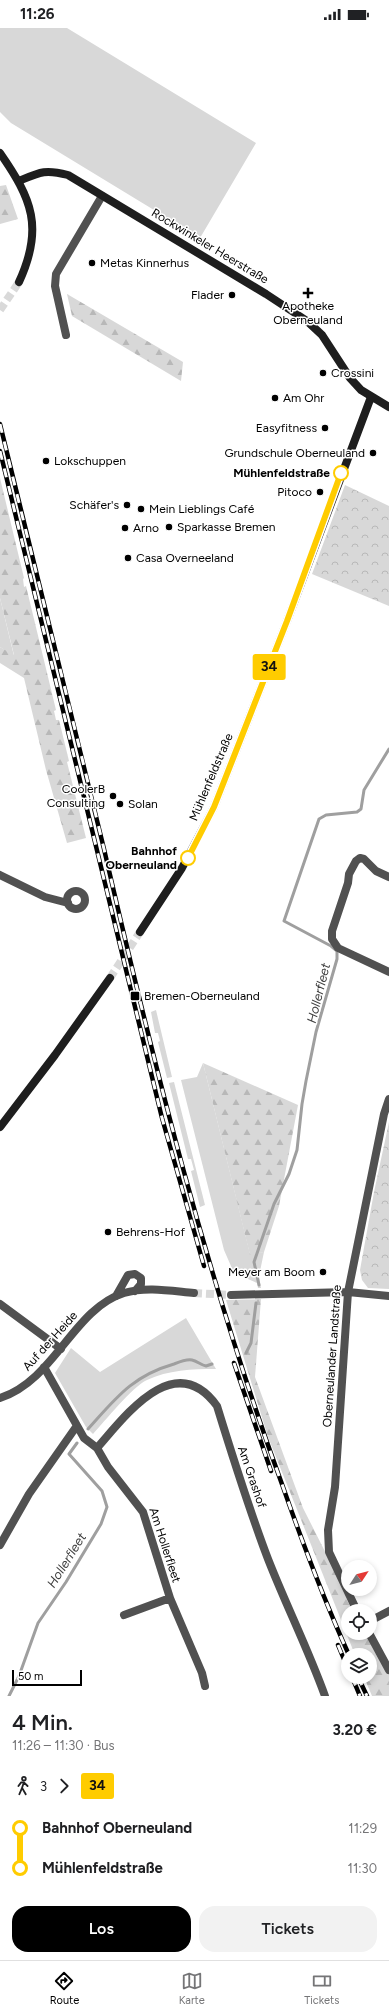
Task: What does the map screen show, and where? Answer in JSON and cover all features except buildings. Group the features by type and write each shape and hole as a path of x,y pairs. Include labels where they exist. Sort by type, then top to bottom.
{"street":[{"path":"0,153 19,181 29,206 32,232 27,262 19,282"},
{"name":"Rockwinkeler Heerstraße","path":"19,181 37,173 51,170 68,175 266,294 308,321 322,335 350,378 370,397 389,407"},
{"path":"66,335 55,286 56,274 102,196"},
{"name":"Mühlenfeldstraße","path":"140,932 182,868 214,807 287,621 370,397"},
{"path":"389,877 376,871 364,859 360,858 356,861 349,874 348,883 332,931 332,939 338,948 389,972"},
{"path":"0,875 45,897 68,902"},
{"path":"0,1127 55,1055 110,978"},
{"name":"Oberneulander Landstraße","path":"355,1604 329,1552 328,1530 335,1487 348,1292 380,1135 389,1099"},
{"name":"Auf der Heide","path":"116,1296 128,1275 135,1274 140,1278 141,1284 135,1291"},
{"name":"Auf der Heide","path":"0,1398 22,1388 61,1349 88,1316 106,1301 116,1296 135,1291 163,1290 194,1293"},
{"path":"231,1295 348,1292 389,1296"},
{"path":"0,1304 61,1349"},
{"name":"Am Hollerfleet","path":"44,1367 76,1427 84,1438 97,1448 108,1467 143,1512 170,1598 202,1673 205,1686"},
{"name":"Am Grashof","path":"97,1448 127,1413 155,1390 172,1384 188,1384 203,1392 213,1401 217,1406 236,1468 268,1559 313,1662 325,1696"},
{"path":"0,1545 29,1494 76,1427"},
{"name":"Am Hollerfleet","path":"124,1615 170,1598"},
{"path":"377,1617 389,1611"},
{"path":"373,1640 389,1670"}],"green space":[{"path":"0,28 67,28 256,143 200,238 11,123 0,112"},
{"path":"6,185 18,219 0,224 0,186"},
{"path":"67,294 183,362 181,381 72,316"},
{"path":"0,478 24,578 24,587 26,586 56,710 54,711 56,720 59,720 69,761 67,762 86,838 67,843 46,770 24,678 0,663 0,647 14,655 0,598"},
{"path":"345,485 389,506 389,606 312,574"},
{"path":"0,598 14,656 0,647"},
{"path":"156,1010 172,1077 167,1078 158,1042 160,1041 158,1033 155,1033 151,1012"},
{"path":"203,1063 250,1254 264,1252 259,1276 261,1288 258,1288 257,1283 234,1273 224,1250 181,1080 197,1077"},
{"path":"203,1063 298,1105 279,1206 264,1252 250,1255"},
{"path":"174,1082 205,1205 200,1207 191,1171 194,1170 191,1159 188,1159 169,1083"},
{"path":"389,1122 389,1289 368,1288 362,1280 360,1270 374,1192"},
{"path":"261,1299 255,1377 303,1508 341,1583 341,1596 347,1596 351,1604 341,1604 341,1620 268,1437 226,1300"},
{"path":"186,1318 216,1369 172,1372 147,1380 126,1397 93,1434 86,1427 55,1373 71,1348 100,1372"},
{"path":"349,1640 370,1640 374,1648 352,1648"},
{"path":"377,1653 389,1675 389,1696 372,1696 367,1684 377,1684"}],"waterway":[{"name":"Hollerfleet","path":"259,1285 254,1262 274,1204 289,1174 297,1150 302,1104 316,1032 337,959 337,951 331,946 284,921 319,819 326,815 357,812 361,809 364,790 389,749"},
{"name":"Hollerfleet","path":"246,1353 251,1343 256,1303"},
{"name":"Hollerfleet","path":"88,1429 116,1398 126,1389 147,1375 185,1360 194,1361 206,1366 212,1364"},
{"name":"Hollerfleet","path":"9,1696 19,1676 38,1623 66,1582 101,1524 107,1507 102,1491 69,1454 77,1443"}],"tunnel":[{"path":"0,310 19,282"},
{"path":"110,978 140,932"},
{"path":"194,1293 231,1295"}],"railway":[{"path":"0,424 142,1011 206,1251 256,1409 298,1530 346,1648"},
{"path":"0,451 162,1118 204,1266"},
{"path":"234,1363 271,1471"},
{"path":"338,1645 341,1652"},
{"path":"355,1684 360,1696"},
{"path":"361,1684 367,1696"}],"bus line":[{"name":"34","path":"188,858 214,807 287,621 316,538 341,473"}],"place":[{"name":"Metas Kinnerhus","path":"92,263"},
{"name":"Apotheke Oberneuland","path":"308,293"},
{"name":"Flader","path":"232,295"},
{"name":"Crossini","path":"323,373"},
{"name":"Am Ohr","path":"275,398"},
{"name":"Easyfitness","path":"325,428"},
{"name":"Grundschule Oberneuland","path":"373,453"},
{"name":"Lokschuppen","path":"46,461"},
{"name":"Mühlenfeldstraße","path":"341,473"},
{"name":"Pitoco","path":"320,492"},
{"name":"Schäfer's","path":"127,505"},
{"name":"Mein Lieblings Café","path":"141,509"},
{"name":"Sparkasse Bremen","path":"169,527"},
{"name":"Arno","path":"125,528"},
{"name":"Casa Overneeland","path":"128,558"},
{"name":"CoolerB Consulting","path":"113,796"},
{"name":"Solan","path":"120,804"},
{"name":"Bahnhof Oberneuland","path":"188,858"},
{"name":"Bremen-Oberneuland","path":"135,996"},
{"name":"Behrens-Hof","path":"108,1232"},
{"name":"Meyer am Boom","path":"323,1272"}]}
